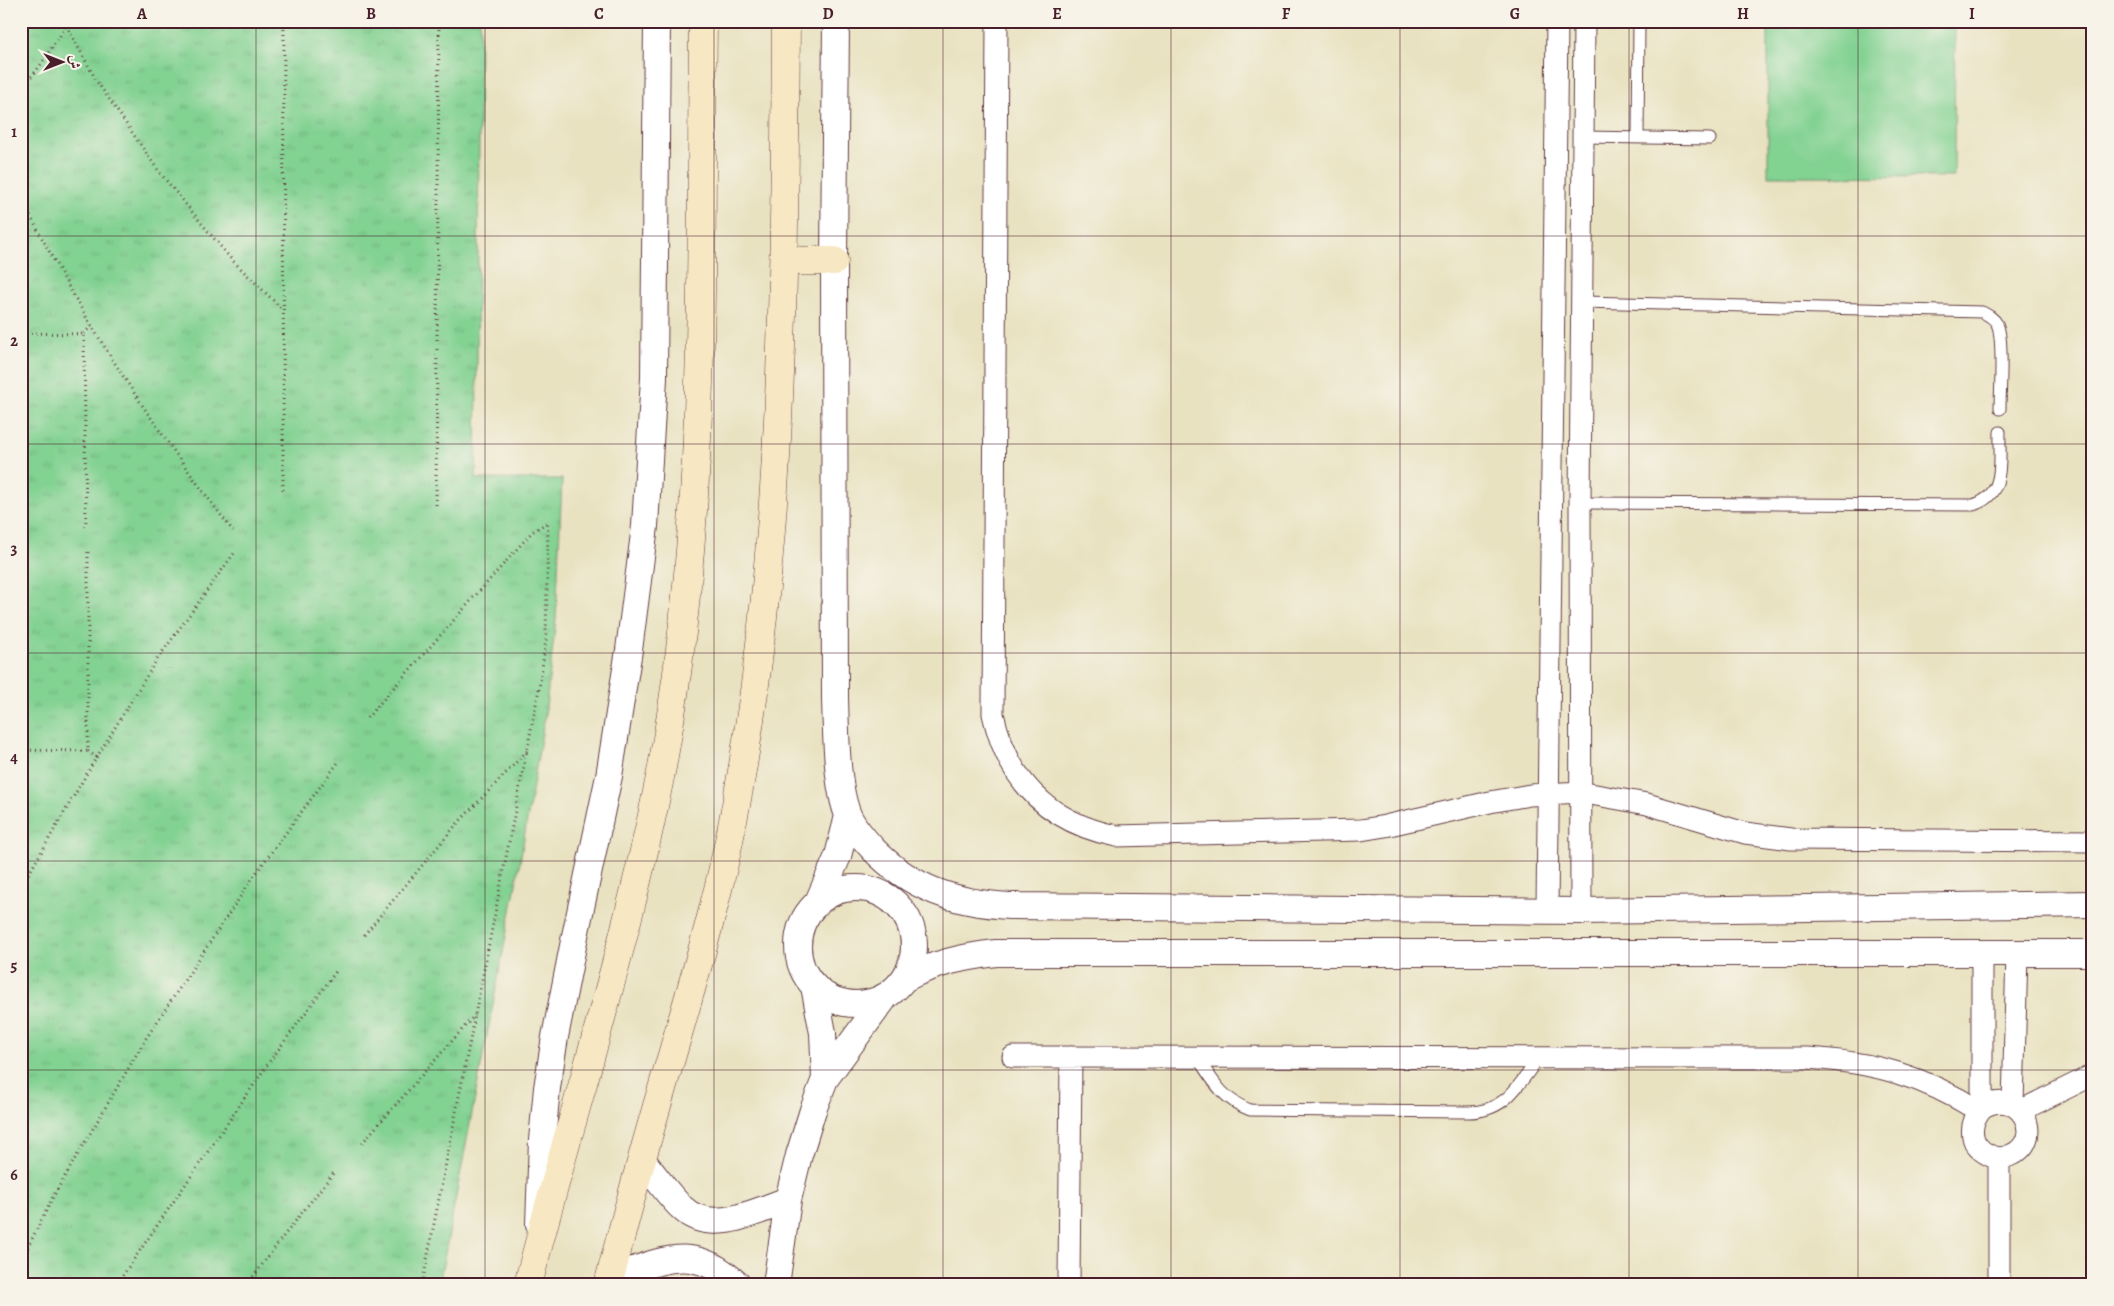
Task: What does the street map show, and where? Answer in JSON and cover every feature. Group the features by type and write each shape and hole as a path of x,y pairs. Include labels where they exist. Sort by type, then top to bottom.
{"main road":[{"path":"528,1285 624,937 662,765 675,683 685,592 697,436 703,21"},
{"path":"609,1282 642,1160 708,933 735,810 746,746 770,550 777,451 784,261 786,21"},
{"path":"784,261 834,261"}],"street":[{"path":"539,1243 542,1140 547,1088 571,954 614,749 629,650 645,517 655,362 657,21"},
{"path":"836,21 834,261 835,713 842,787 848,816 871,847 907,878 932,891 959,900 987,905 1581,911 2093,904"},
{"path":"997,21 993,714 997,733 1004,751 1024,784 1051,810 1066,819 1099,832 1116,836 1360,830 1490,802 1549,793 1579,792 1647,804 1745,833 1791,839 2093,841"},
{"path":"1547,910 1557,21"},
{"path":"1581,911 1579,792 1584,21"},
{"path":"848,816 838,856 816,904 802,926 799,945 801,964 814,986 830,998 848,1004 874,1002 886,996"},
{"path":"891,901 907,878"},
{"path":"816,904 838,891 851,889 877,892 891,901 906,917 914,941 914,954 904,978"},
{"path":"1980,1110 1997,1102 2017,1108 2026,1118 2028,1128 2023,1146 2008,1157 1999,1158 1983,1152 1973,1139 1973,1122 1980,1110 1982,953"},
{"path":"2017,953 2017,1108"},
{"path":"776,1285 788,1200 799,1155 825,1079 886,996 904,978 949,960 996,954 2093,953"},
{"path":"814,986 823,1032 825,1079"},
{"path":"1013,1057 1839,1060 1869,1064 1919,1079 1954,1095 1980,1110"},
{"path":"1069,1285 1071,1057"},
{"path":"2017,1108 2093,1075"},
{"path":"1999,1158 1999,1285"},
{"path":"642,1160 682,1209 701,1219 712,1221 727,1220 788,1200"},
{"path":"609,1282 662,1261 686,1258 697,1259 714,1266 738,1285"}],"lane":[{"path":"1638,138 1639,21"},
{"path":"1583,137 1710,139"},
{"path":"1582,302 1982,312 1990,316 1997,324 2000,336 2000,409"},
{"path":"1580,503 1973,505 1989,498 1995,490 1998,480 2000,432"},
{"path":"1197,1057 1219,1090 1228,1099 1250,1110 1468,1112 1487,1110 1503,1102 1539,1058"}],"path":[{"path":"64,21 96,80 160,173 231,259 283,310"},
{"path":"21,88 37,70 70,21"},
{"path":"283,490 284,21"},
{"path":"436,505 439,21"},
{"path":"21,198 69,288 121,373 189,474 233,531"},
{"path":"86,530 84,334 92,325"},
{"path":"21,333 84,334"},
{"path":"367,718 532,532 548,522 546,640 540,689 422,1285"},
{"path":"88,552 88,751"},
{"path":"21,887 156,661 235,552"},
{"path":"21,750 88,751 97,758"},
{"path":"364,935 456,824 528,750"},
{"path":"21,1261 54,1195 144,1040 256,873 340,760"},
{"path":"117,1284 270,1060 337,970"},
{"path":"362,1143 475,1014"},
{"path":"248,1285 282,1238 336,1171"}],"green space":[{"path":"21,21 480,21 476,479 562,479 556,618 545,715 517,879 439,1285 21,1285"},
{"path":"1768,21 1955,21 1954,177 1768,176"}]}
